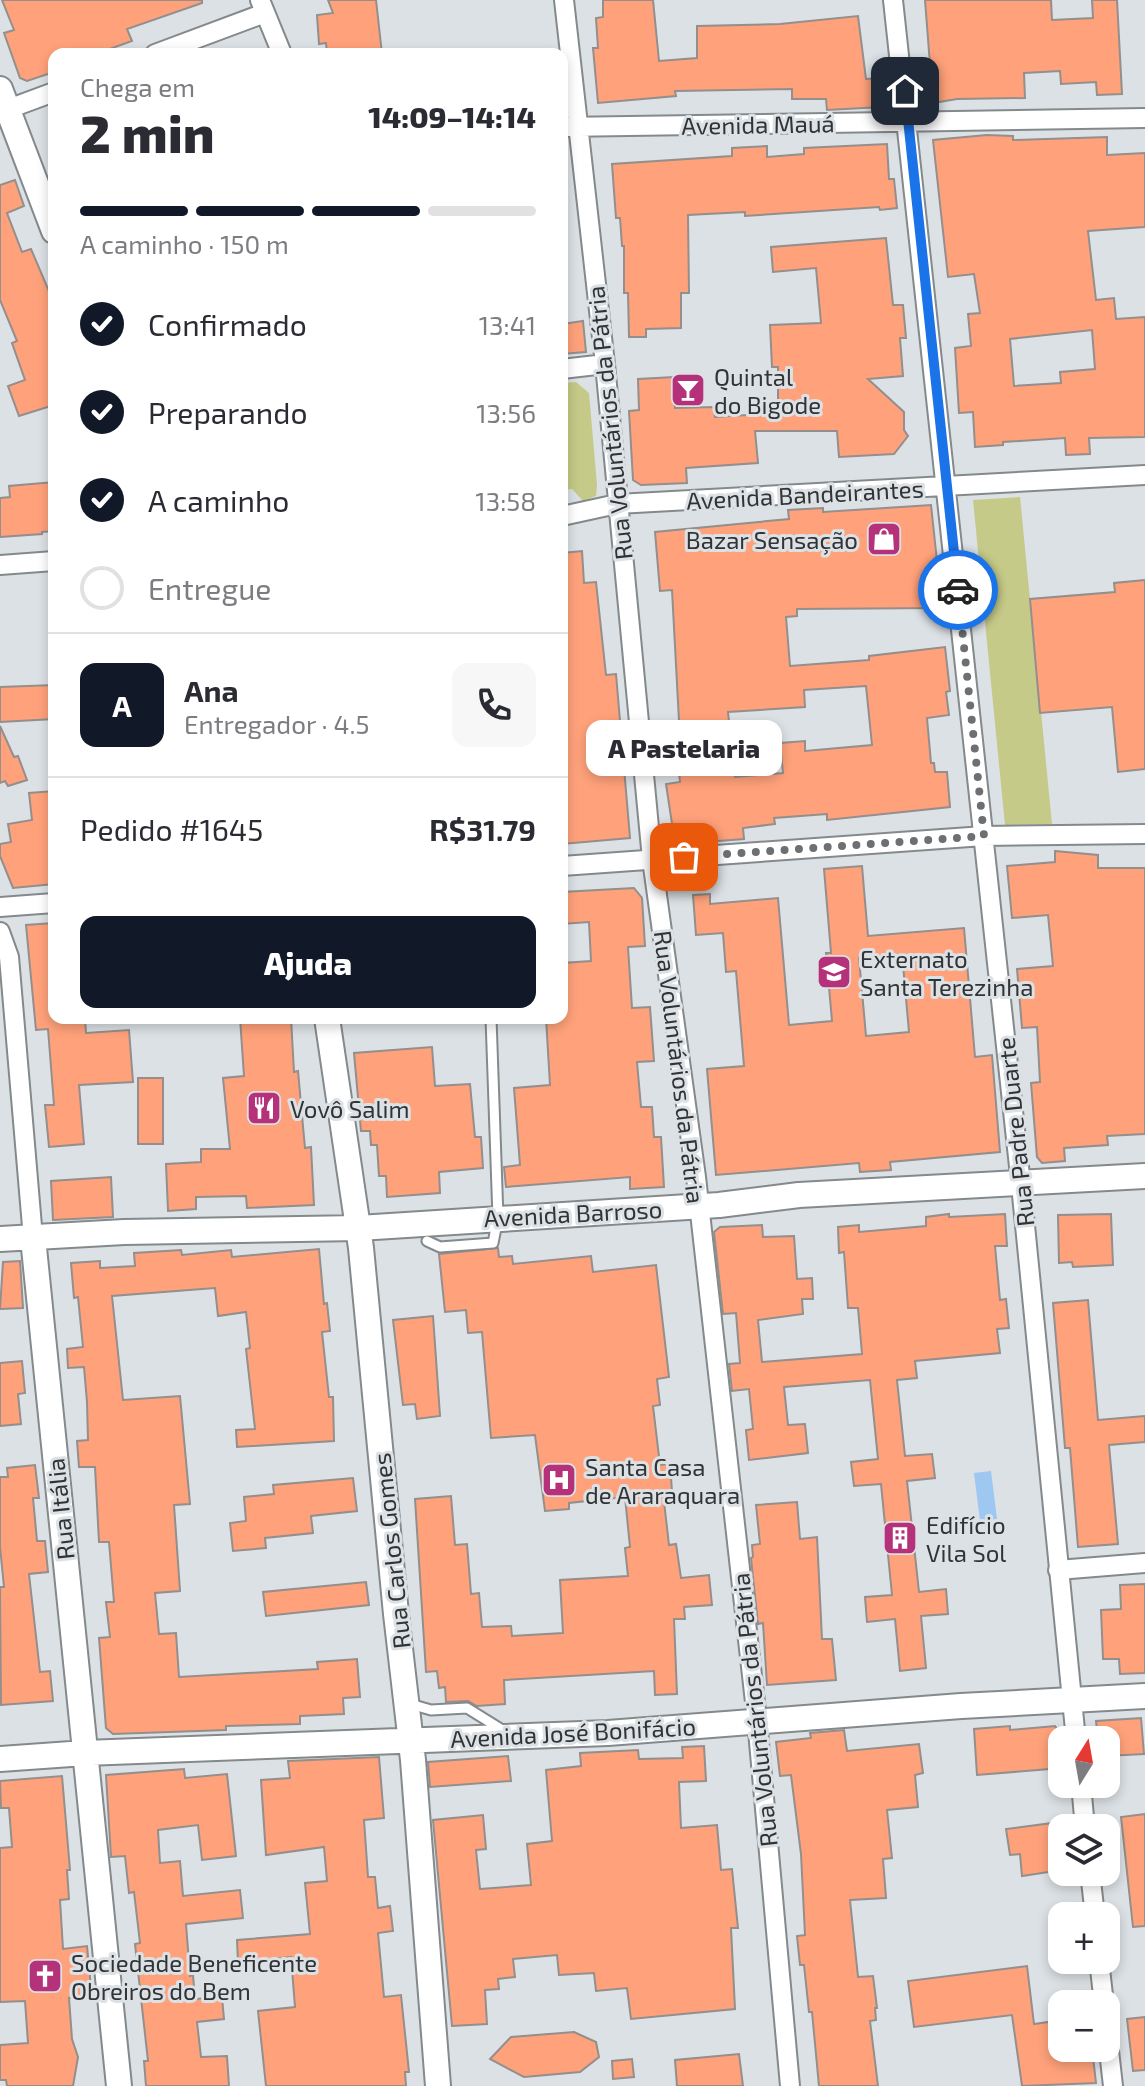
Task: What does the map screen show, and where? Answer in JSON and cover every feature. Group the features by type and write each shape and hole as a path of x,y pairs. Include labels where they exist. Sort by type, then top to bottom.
{"street":[{"name":"Rua Voluntários da Pátria","path":"564,0 566,48"},
{"name":"Rua Padre Duarte","path":"893,0 1021,1185 1075,1726"},
{"path":"168,48 263,6 280,48"},
{"name":"Rua Voluntários da Pátria","path":"568,85 570,127 605,364 652,859 699,1206 757,1720 790,2086"},
{"path":"48,93 3,103 48,216"},
{"name":"Avenida Mauá","path":"570,127 1145,118"},
{"path":"568,368 605,364"},
{"name":"Avenida Bandeirantes","path":"568,515 617,504 1145,475"},
{"path":"0,565 48,561"},
{"path":"568,866 984,836 1145,834"},
{"path":"0,907 48,903"},
{"name":"Rua Itália","path":"0,932 9,957 33,1238 119,2086"},
{"name":"Rua Carlos Gomes","path":"328,1024 359,1228 412,1741 438,2086"},
{"name":"Avenida Barroso","path":"0,1239 124,1232 359,1228 699,1206 799,1195 1145,1176"},
{"path":"1058,1570 1145,1563"},
{"name":"Avenida José Bonifácio","path":"0,1759 608,1733 757,1720 1145,1696"},
{"path":"1110,2062 1113,2086"}],"lane":[{"path":"427,1241 440,1247 493,1243 498,1218 491,1024"},
{"path":"407,1703 431,1710 467,1708 512,1737"}],"green space":[{"path":"576,382 589,393 597,485 596,496 583,501 572,489 568,489 568,383"},
{"path":"1020,497 1052,824 1005,825 973,500"}],"water":[{"path":"991,1471 997,1519 980,1521 974,1473"}],"building":[{"path":"2,0 202,0 202,3 127,29 132,41 113,48 48,48 48,74 27,81 20,78 4,33 14,30"},
{"path":"328,0 376,0 381,48 326,48 326,43 319,44 317,15 333,13"},
{"path":"603,0 653,0 659,61 697,58 697,26 780,24 858,16 866,79 880,78 882,107 827,110 826,99 792,99 792,89 675,91 676,96 598,103 593,48 598,48 596,18 603,17"},
{"path":"925,0 1051,0 1052,20 1093,18 1092,0 1117,0 1122,94 1097,95 1096,82 1061,84 1060,71 1024,73 1025,98 957,99 933,103"},
{"path":"987,135 1013,136 1013,140 1107,137 1107,155 1145,153 1145,227 1088,231 1096,300 1114,298 1116,319 1145,317 1145,437 1089,438 1090,454 1066,455 1065,438 975,447 973,412 959,413 955,348 971,346 968,314 980,313 974,274 948,277 933,140","holes":["1092,330 1095,369 1060,372 1061,383 1014,386 1010,339"]},
{"path":"887,144 889,179 894,179 897,208 745,216 745,212 688,215 689,293 681,293 681,328 646,329 646,337 629,337 628,293 624,293 624,246 620,218 616,218 612,164 732,156 732,148 767,146 767,157 804,154 804,148"},
{"path":"15,180 24,206 7,213 22,252 31,249 48,289 48,407 19,416 8,386 25,380 12,343 17,341 0,300 0,185"},
{"path":"886,238 893,305 903,305 906,338 900,338 903,376 868,379 904,412 904,430 908,436 894,454 839,457 837,431 755,431 758,463 686,468 687,483 641,485 633,480 629,411 639,410 638,379 674,377 675,408 714,407 715,417 778,413 778,367 772,367 770,325 821,323 816,268 773,272 771,247"},
{"path":"583,321 586,352 568,354 568,323"},
{"path":"48,483 48,532 0,537 0,498 10,497 9,486"},
{"path":"931,505 942,608 797,609 797,616 786,617 790,666 869,660 869,656 945,647 950,691 946,692 949,715 927,718 931,763 934,763 935,772 947,772 950,807 827,820 827,814 774,818 775,824 743,828 744,839 680,844 674,837 666,784 680,782 673,721 679,721 672,590 660,591 655,532 789,519 788,510 823,508 823,512","holes":["866,686 872,745 805,751 805,741 780,743 783,773 735,777 728,712 805,707 804,690"]},
{"path":"582,551 584,583 596,582 606,675 616,674 630,838 568,843 568,552"},
{"path":"1145,580 1145,769 1118,772 1112,707 1040,713 1030,599 1115,592 1114,583"},
{"path":"48,685 48,719 0,722 0,687"},
{"path":"0,726 14,757 18,756 27,780 8,786 5,781 0,783"},
{"path":"48,791 48,885 13,888 0,856 0,844 11,842 8,824 32,820 29,793"},
{"path":"1055,851 1098,855 1098,868 1145,868 1145,1134 1107,1136 1108,1145 1064,1148 1065,1161 1042,1163 1037,1157 1031,1083 1040,1082 1037,1027 1022,1028 1017,969 1053,966 1048,915 1012,918 1007,866 1055,862"},
{"name":"Externato Santa Terezinha","path":"862,866 868,936 964,928 975,1057 992,1055 1000,1152 890,1162 891,1170 860,1172 859,1163 716,1175 707,1069 744,1066 736,971 726,972 723,933 696,935 693,895 710,894 710,904 778,898 789,1025 832,1021 826,953 831,953 824,869","holes":["902,954 909,1032 866,1036 859,958"]},
{"path":"634,888 642,898 645,946 628,947 632,1008 650,1007 654,1061 637,1062 641,1107 652,1107 654,1137 661,1137 664,1187 630,1189 630,1177 506,1187 504,1167 520,1165 514,1088 550,1085 546,1024 568,1024 568,963 591,961 589,922 568,924 568,892"},
{"path":"48,923 48,1024 85,1024 86,1033 129,1030 133,1082 79,1085 84,1144 49,1147 45,1105 54,1105 48,1029 36,1030 26,925"},
{"path":"240,1024 291,1024 294,1072 298,1071 305,1148 311,1147 314,1205 247,1208 246,1196 196,1197 196,1209 168,1211 166,1164 201,1162 201,1149 230,1149 223,1078 244,1076"},
{"path":"432,1047 435,1086 470,1084 475,1137 481,1137 483,1168 439,1172 440,1193 387,1197 386,1176 379,1176 377,1145 371,1145 370,1131 361,1131 354,1053"},
{"path":"138,1078 163,1078 163,1144 138,1144"},
{"path":"111,1177 113,1217 53,1220 51,1181"},
{"path":"949,1214 949,1217 1005,1214 1007,1246 995,1246 1000,1300 1006,1299 1009,1328 997,1329 1000,1353 915,1361 917,1378 897,1380 905,1456 932,1454 935,1478 907,1481 919,1592 946,1589 948,1614 921,1616 926,1668 900,1671 895,1619 867,1622 865,1597 892,1595 881,1484 854,1486 851,1462 878,1459 870,1380 784,1387 788,1425 805,1424 808,1453 749,1460 746,1430 753,1429 749,1389 732,1391 729,1364 740,1363 736,1313 723,1314 714,1232 720,1227 762,1225 763,1237 794,1236 797,1279 812,1278 813,1299 802,1299 803,1314 758,1320 762,1362 862,1354 858,1308 848,1308 844,1252 839,1253 838,1227 859,1225 859,1232 926,1226 926,1217"},
{"path":"1111,1214 1113,1265 1073,1267 1072,1262 1059,1263 1058,1215"},
{"path":"498,1248 499,1257 512,1256 513,1264 591,1256 593,1272 656,1265 669,1377 657,1379 660,1405 653,1406 660,1465 669,1464 671,1477 672,1492 663,1493 669,1545 676,1544 681,1578 709,1575 712,1605 684,1607 685,1619 674,1619 677,1694 655,1695 654,1671 504,1680 505,1704 477,1706 468,1701 446,1702 445,1687 439,1688 437,1671 426,1672 415,1499 451,1496 455,1545 467,1544 471,1594 479,1593 482,1627 511,1626 512,1636 563,1633 560,1580 628,1576 625,1548 630,1547 625,1497 569,1503 569,1509 545,1511 535,1435 491,1438 482,1332 468,1333 466,1310 445,1312 439,1254"},
{"path":"319,1249 330,1331 322,1332 329,1397 333,1397 334,1441 237,1447 236,1430 255,1429 246,1349 250,1348 246,1312 218,1316 215,1288 112,1296 123,1400 180,1396 190,1504 174,1505 180,1591 155,1593 159,1634 176,1633 179,1677 318,1669 317,1662 357,1659 360,1697 343,1698 344,1714 300,1716 300,1724 113,1734 106,1728 99,1638 110,1637 106,1602 114,1602 109,1542 99,1542 95,1467 79,1467 77,1441 88,1440 87,1402 84,1367 68,1368 67,1349 83,1347 71,1263 100,1261 100,1268 135,1266 134,1253 181,1250 182,1255 231,1250 232,1257"},
{"path":"20,1261 23,1308 0,1309 3,1262"},
{"path":"1088,1300 1098,1420 1145,1416 1145,1442 1109,1445 1118,1544 1078,1547 1070,1448 1065,1448 1053,1303"},
{"path":"433,1316 440,1416 417,1419 415,1404 403,1405 393,1320"},
{"path":"22,1361 25,1393 18,1394 21,1424 0,1426 0,1363"},
{"path":"35,1465 39,1498 33,1498 37,1541 45,1541 48,1572 29,1574 40,1672 50,1671 53,1701 1,1705 0,1587 4,1587 0,1547 0,1477 8,1477 7,1468"},
{"path":"353,1478 357,1511 311,1516 313,1533 265,1538 266,1548 233,1551 230,1523 246,1521 244,1497 274,1494 273,1485"},
{"path":"797,1502 800,1539 817,1537 822,1639 832,1639 836,1680 767,1685 763,1623 758,1624 751,1558 752,1545 760,1544 756,1505"},
{"path":"366,1582 369,1605 266,1616 263,1592"},
{"path":"1145,1584 1145,1673 1120,1674 1119,1659 1103,1659 1101,1610 1121,1609 1120,1585"},
{"path":"1141,1718 1144,1754 1120,1755 1120,1726 1097,1726 1096,1721"},
{"path":"1048,1727 1048,1769 977,1775 974,1729"},
{"path":"844,1730 847,1751 919,1744 923,1773 915,1775 918,1807 887,1810 892,1858 883,1859 886,1898 850,1900 858,1977 873,1976 877,2008 876,2020 870,2021 878,2086 819,2086 812,2012 809,2012 797,1936 805,1935 801,1854 791,1775 780,1776 776,1742 811,1738 810,1733"},
{"path":"704,1746 706,1781 679,1782 681,1828 717,1825 721,1870 732,1869 738,1928 731,1928 735,2009 631,2019 627,1988 596,1991 594,1973 559,1975 557,1955 513,1959 515,1977 498,1979 499,1989 485,1990 487,2024 452,2026 433,1820 483,1815 486,1849 476,1850 480,1889 531,1885 527,1844 552,1841 546,1770 581,1766 580,1753 638,1750 639,1759 683,1758 682,1747"},
{"path":"508,1756 511,1781 430,1787 428,1762"},
{"path":"379,1757 384,1818 364,1820 368,1877 375,1877 378,1908 390,1906 393,1931 378,1933 384,1997 401,1995 409,2072 405,2072 406,2086 266,2086 258,2011 295,2007 291,1957 238,1962 237,1940 310,1934 305,1883 327,1881 324,1847 266,1855 261,1780 290,1778 288,1761"},
{"path":"184,1769 185,1778 227,1774 236,1856 202,1860 198,1825 158,1830 160,1863 180,1861 183,1896 240,1890 243,1918 186,1924 195,1999 222,1997 224,2019 197,2022 201,2057 227,2056 229,2086 146,2086 144,2061 148,2061 135,1944 140,1943 134,1892 129,1893 125,1856 111,1857 106,1775"},
{"path":"62,1776 70,1870 67,1870 69,1899 60,1900 63,1949 87,1946 92,1997 69,1998 72,2039 78,2057 73,2086 7,2086 6,2080 0,2080 0,2045 28,2043 25,2001 0,2002 0,1848 12,1847 9,1808 1,1808 0,1781"},
{"path":"1145,1814 1145,1926 1133,1927 1121,1817"},
{"path":"1048,1824 1048,1872 1022,1876 1020,1854 1010,1855 1006,1829"},
{"path":"1027,1966 1034,2024 1048,2022 1048,2062 1094,2062 1096,2083 1022,2086 1012,2015 914,2027 908,1981"},
{"path":"1145,2017 1145,2070 1133,2071 1127,2019"},
{"path":"574,2032 596,2042 599,2057 580,2072 524,2077 490,2059 511,2037"},
{"path":"739,2054 743,2086 677,2086 675,2060"},
{"path":"632,2059 634,2077 613,2079 612,2061"}],"way so far":[{"path":"684,857 984,836 958,590"}],"place":[{"name":"Quintal do Bigode","path":"688,390"},
{"name":"Bazar Sensação","path":"884,539"},
{"name":"A Pastelaria","path":"684,857"},
{"name":"Externato Santa Terezinha","path":"834,972"},
{"name":"Vovô Salim","path":"264,1108"},
{"name":"Santa Casa de Araraquara","path":"559,1480"},
{"name":"Edifício Vila Sol","path":"900,1538"},
{"name":"Sociedade Beneficente Obreiros do Bem","path":"45,1976"}],"route":[{"path":"905,91 958,590"}]}
